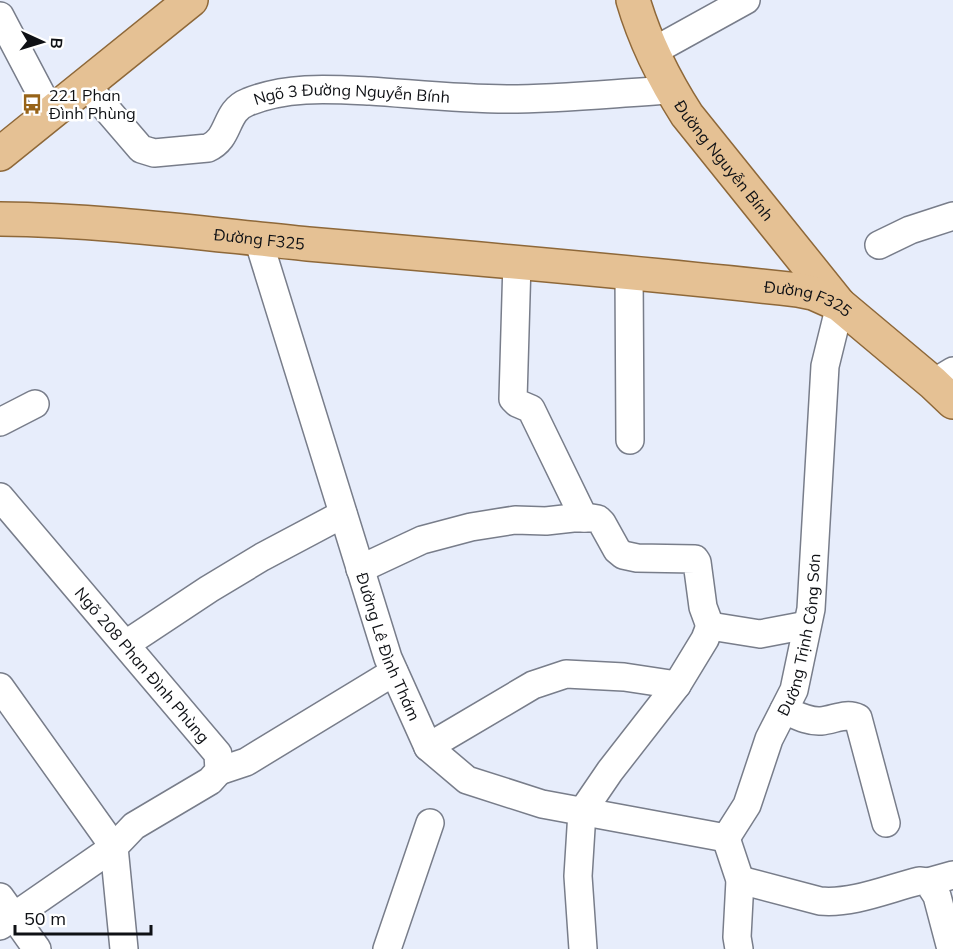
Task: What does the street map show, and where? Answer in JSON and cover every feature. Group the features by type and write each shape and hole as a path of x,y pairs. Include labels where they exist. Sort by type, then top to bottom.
{"main road":[{"path":"2,153 191,0"},
{"name":"Đường Nguyễn Bính","path":"633,0 652,52 671,90 687,115 840,305"},
{"name":"Đường F325","path":"0,219 117,226 629,272 798,290 813,293 840,305 946,386"}],"street":[{"path":"652,52 746,0"},
{"path":"0,15 51,113"},
{"name":"Ngõ 3 Đường Nguyễn Bính","path":"86,85 141,149 154,153 201,149 216,145 221,140 235,110 246,103 273,94 323,88 505,99 671,90"},
{"path":"879,245 910,230 953,216"},
{"name":"Đường Lê Đình Thám","path":"258,239 388,658 428,747 467,780 542,804 726,838"},
{"path":"517,262 513,399 531,409 584,518"},
{"path":"629,272 630,440"},
{"name":"Đường Trịnh Công Sơn","path":"726,838 747,806 769,739 794,690 811,609 825,366 840,305"},
{"path":"0,422 35,404"},
{"name":"Ngõ 208 Phan Đình Phùng","path":"0,496 218,754 219,771"},
{"path":"126,644 208,589 343,514"},
{"path":"360,569 422,540 471,527 515,520 546,521 584,518 592,518 602,523 610,539 623,555 637,558 694,559 697,562 703,607 710,626 705,639 677,685 610,771 582,812 578,876 583,949"},
{"path":"710,626 760,634 807,625"},
{"path":"37,949 5,913 114,847 134,826 210,781 219,771 246,762 394,672"},
{"path":"428,747 533,685 566,674 624,677 677,685"},
{"path":"0,687 114,847 124,949"},
{"path":"784,710 805,719 820,721 851,715 858,718 886,823"},
{"path":"387,949 430,823"},
{"path":"726,838 740,880 736,937 739,949"},
{"path":"740,880 820,901 832,902 848,900 919,881 941,878 937,896 951,949"}],"place":[{"name":"221 Phan Đình Phùng","path":"32,104"}]}
